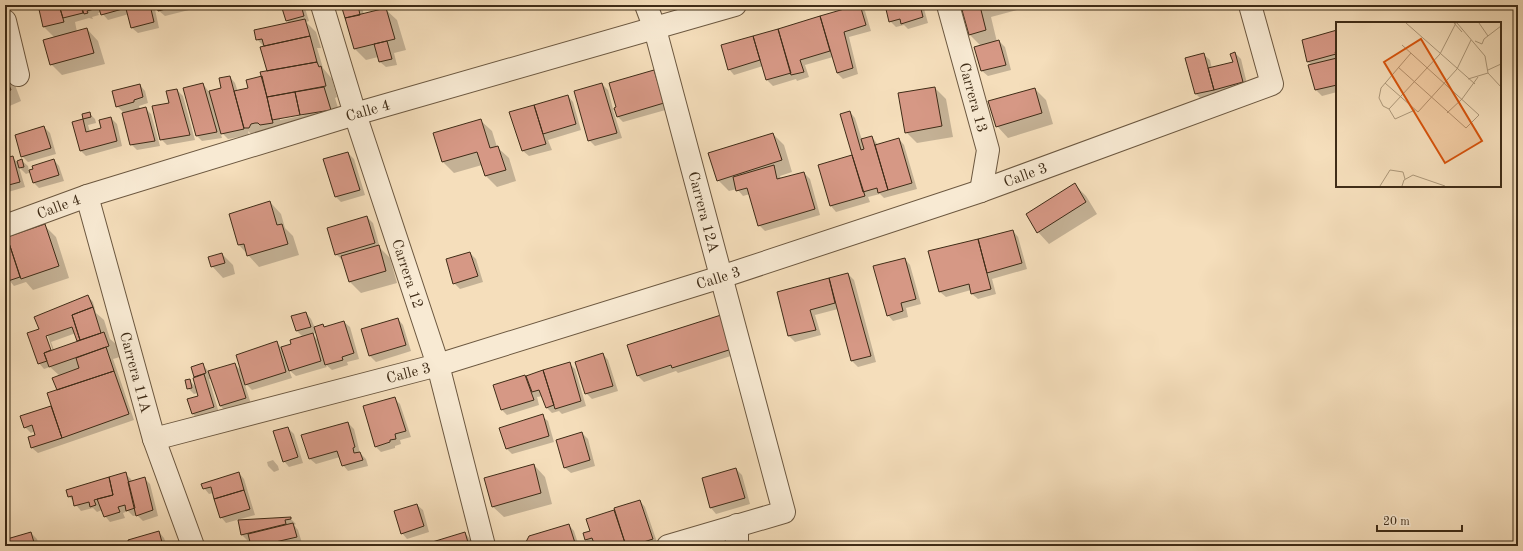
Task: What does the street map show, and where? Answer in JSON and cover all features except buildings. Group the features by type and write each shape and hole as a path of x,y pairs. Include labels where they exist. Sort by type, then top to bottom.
{"street":[{"name":"Carrera 12","path":"322,5 355,114 438,365 484,546"},
{"name":"Carrera 12A","path":"646,5 655,29 784,512 737,536"},
{"name":"Calle 4","path":"5,226 87,196 355,114 735,5"},
{"name":"Carrera 13","path":"948,5 988,150 981,191"},
{"name":"Calle 3","path":"154,439 438,365 721,277 981,191 1272,84 1250,5"},
{"path":"5,22 18,75"},
{"name":"Carrera 11A","path":"87,196 154,439 193,546"},
{"path":"668,546 737,536"}]}
